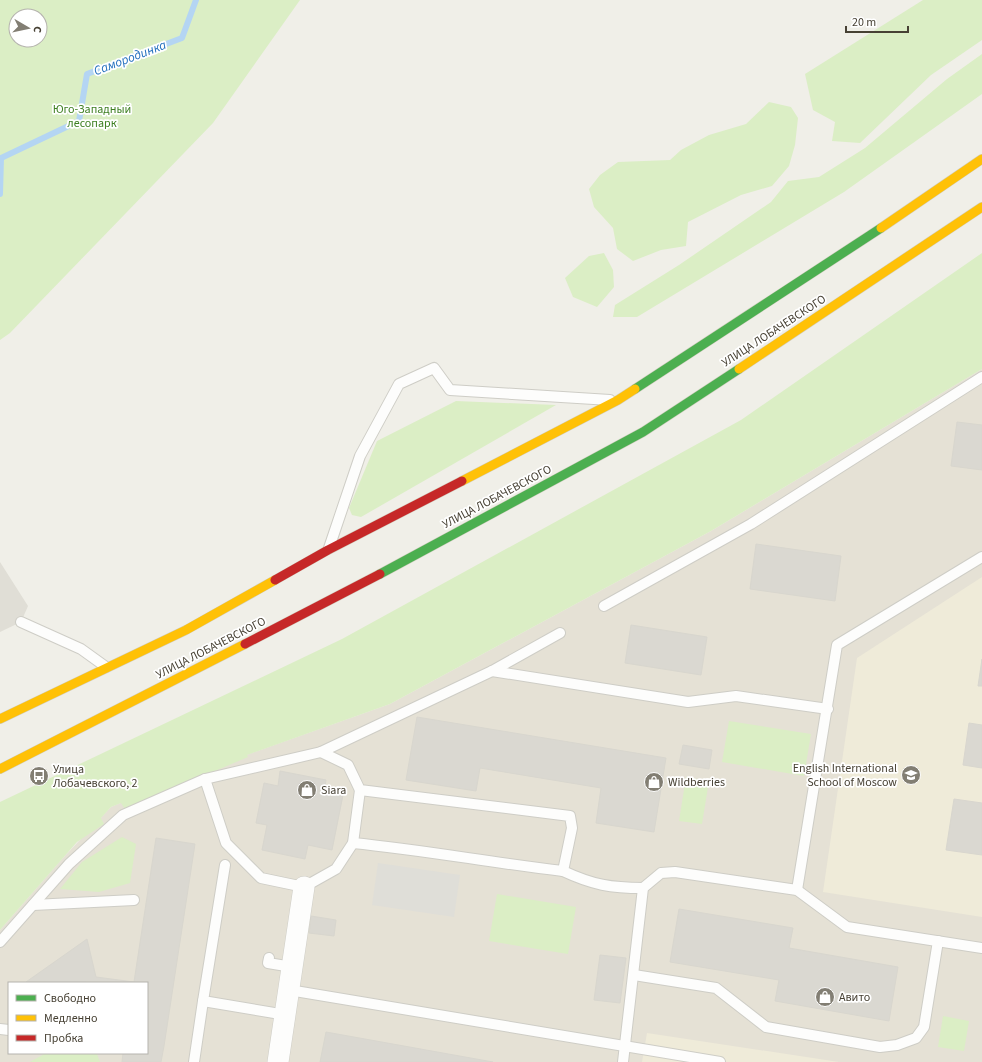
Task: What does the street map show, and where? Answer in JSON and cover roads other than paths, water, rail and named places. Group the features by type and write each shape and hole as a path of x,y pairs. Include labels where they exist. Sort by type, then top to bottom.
{"main road":[{"path":"0,719 186,630 328,550 618,400 878,230 982,159"},
{"name":"УЛИЦА ЛОБАЧЕВСКОГО","path":"0,769 346,592 643,432 982,207"}],"street":[{"path":"278,1062 304,888"}],"lane":[{"path":"328,550 360,456 399,384 434,368 450,390 618,400"},
{"path":"604,606 751,524 982,377"},
{"path":"797,890 828,709 837,645 982,557"},
{"path":"21,622 81,649 106,667"},
{"path":"0,942 69,864 124,815 205,779 321,752 492,671 560,633"},
{"path":"492,671 688,702 736,696 828,709"},
{"path":"205,779 226,843 261,878 304,888 336,869 353,843 360,790 348,765 321,752"},
{"path":"360,790 570,816 572,828 563,871"},
{"path":"353,843 410,849 517,866 563,871 585,881 615,888 643,888 660,873 675,872 797,890 847,927 982,948"},
{"path":"194,1062 225,865"},
{"path":"623,1062 643,888"},
{"path":"33,905 134,900"},
{"path":"634,975 716,988 766,1026 880,1047 898,1045 916,1038 924,1027 938,941"},
{"path":"269,958 268,963 292,967"},
{"path":"289,990 720,1062"},
{"path":"203,1001 286,1015"}],"waterway":[{"name":"Самородинка","path":"0,194 1,158 79,121 87,74 182,38 196,0"}],"place":[{"name":"English International School of Moscow","path":"911,775"},
{"name":"Улица Лобачевского, 2","path":"39,776"},
{"name":"Wildberries","path":"654,782"},
{"name":"Siara","path":"307,790"},
{"name":"Авито","path":"825,997"}],"park label":[{"name":"Юго-Западный лесопарк","path":"92,116"}]}
